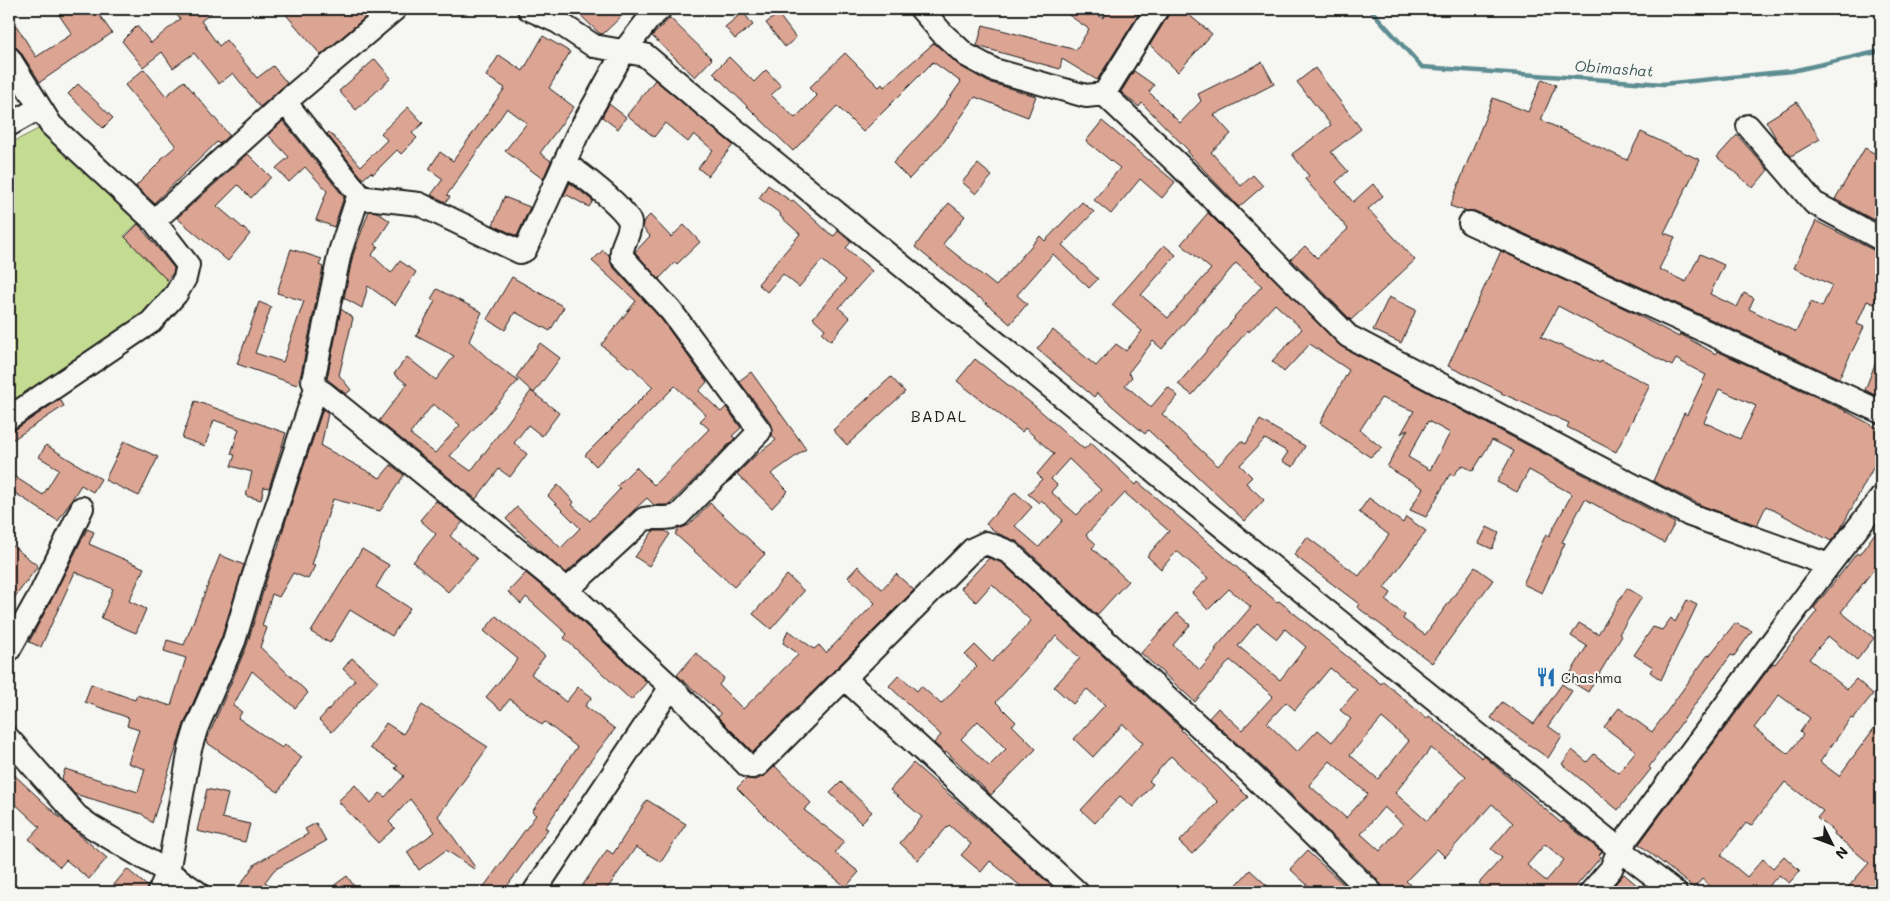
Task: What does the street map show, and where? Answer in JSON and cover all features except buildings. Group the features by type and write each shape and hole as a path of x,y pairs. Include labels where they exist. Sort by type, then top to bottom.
{"street":[{"path":"154,221 285,102 395,9"},
{"path":"529,9 554,15 594,46 645,55 1619,849 1675,892"},
{"path":"358,197 419,204 520,252 527,246 577,135 624,51 648,20 660,9"},
{"path":"921,9 942,33 966,55 994,70 1086,96 1104,94 1180,166 1348,336 1690,515 1829,565"},
{"path":"1104,94 1157,9"},
{"path":"9,58 51,125 154,221 188,265 185,278 176,294 151,322 9,418"},
{"path":"285,102 357,192 358,197 340,252 313,381 316,388 567,590 671,687 745,763 752,767 758,765 973,549 986,543 1009,552 1252,774 1371,892"},
{"path":"9,125 39,108"},
{"path":"1748,126 1814,203 1881,239"},
{"path":"564,163 583,175 624,212 630,220 630,228 621,250 622,257 671,311 760,431 679,515 670,519 652,517 644,519 567,590"},
{"path":"1470,223 1881,412"},
{"path":"164,882 190,749 196,729 234,641 316,388"},
{"path":"1591,892 1611,870 1619,849 1829,565 1881,498"},
{"path":"9,650 42,591 82,508"},
{"path":"844,678 1077,892"},
{"path":"534,892 671,687"},
{"path":"9,739 77,816 164,882 197,892"}],"green space":[{"path":"42,127 138,223 124,236 179,292 9,415 9,144"}],"waterway":[{"name":"Obimashat","path":"1370,9 1422,67 1663,84 1792,71 1881,51"}],"place":[{"name":"Chashma","path":"1546,677"}],"district":[{"name":"BADAL","path":"939,415"}]}
